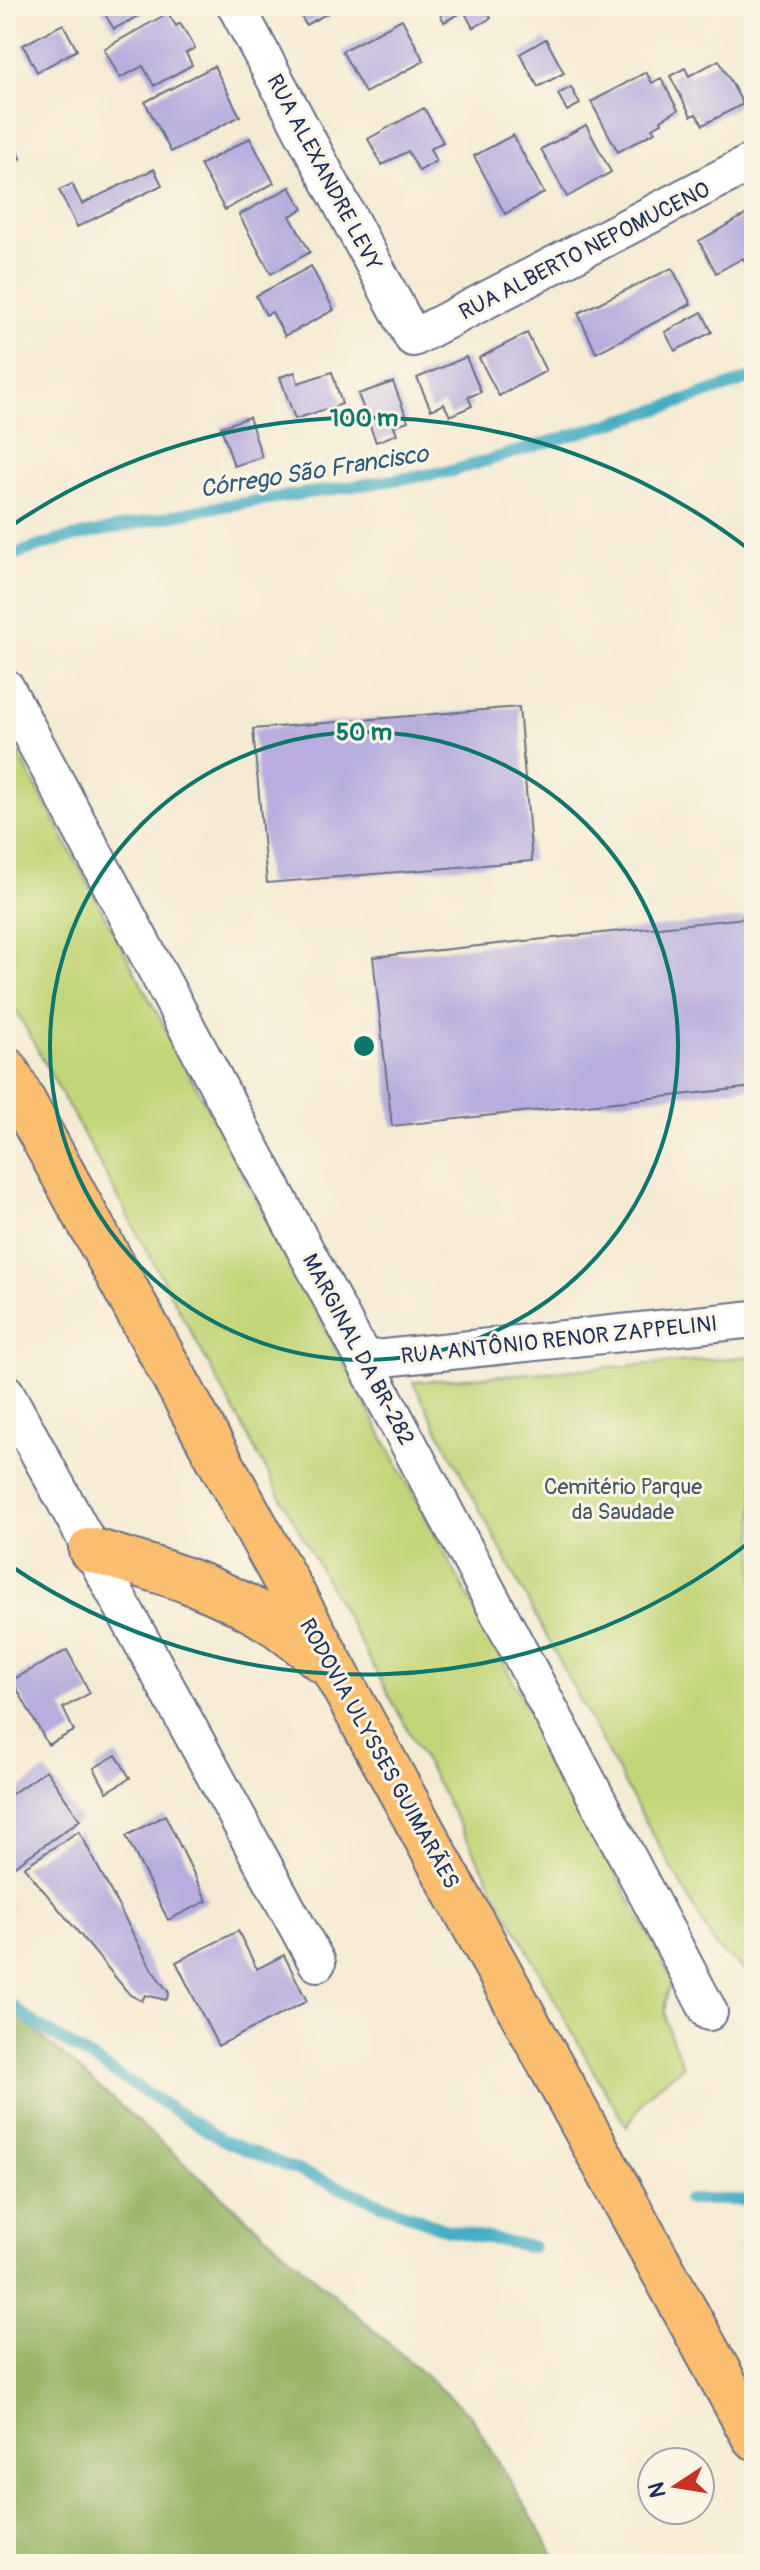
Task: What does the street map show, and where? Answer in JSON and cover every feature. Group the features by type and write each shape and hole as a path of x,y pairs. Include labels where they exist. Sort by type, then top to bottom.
{"highway":[{"name":"RODOVIA ULYSSES GUIMARÃES","path":"6,1070 754,2437"},
{"path":"91,1550 171,1573 226,1596 277,1625 334,1670"}],"street":[{"name":"RUA ALEXANDRE LEVY","path":"236,6 413,338"},
{"name":"RUA ALBERTO NEPOMUCENO","path":"413,338 754,161"},
{"name":"MARGINAL DA BR-282","path":"6,688 709,2012"},
{"name":"RUA ANTÔNIO RENOR ZAPPELINI","path":"365,1360 754,1319"},
{"path":"6,1393 317,1963"}],"green space":[{"path":"6,730 673,1981 665,2003 665,2013 683,2066 646,2096 627,2127 594,2072 6,992"},
{"name":"Cemitério Parque da Saudade","path":"754,1356 754,1978 716,1947 614,1765 413,1382"},
{"path":"6,2005 471,2416 560,2564 6,2564"}],"building":[{"path":"100,6 157,6 114,29"},
{"path":"295,6 341,6 306,25"},
{"path":"436,6 485,6 491,18 473,28 464,11 444,22"},
{"path":"168,13 176,26 180,23 195,48 186,53 192,65 154,86 143,66 120,78 104,49"},
{"path":"402,19 424,61 365,93 342,51"},
{"path":"63,24 77,50 37,72 23,45"},
{"path":"546,39 564,73 538,87 520,54"},
{"path":"719,60 743,104 703,125 696,114 691,116 670,76 685,68 689,76"},
{"path":"214,66 240,116 171,152 145,102"},
{"path":"646,72 652,83 661,78 678,110 652,128 655,132 618,152 591,102"},
{"path":"571,87 580,104 567,111 558,94"},
{"path":"424,108 443,142 430,149 436,161 419,171 408,151 382,165 368,139"},
{"path":"586,125 611,172 567,197 541,149"},
{"path":"6,130 21,158 6,166"},
{"path":"513,135 544,193 505,214 474,156"},
{"path":"250,138 274,183 225,210 200,165"},
{"path":"154,169 162,185 77,227 59,190 72,184 82,204"},
{"path":"290,187 303,209 290,216 310,252 271,274 239,215"},
{"path":"754,210 754,271 751,273 743,258 716,273 699,241"},
{"path":"311,266 334,310 285,336 272,312 266,315 256,296"},
{"path":"672,268 691,304 596,353 578,313"},
{"path":"702,312 712,332 675,351 665,332"},
{"path":"527,333 546,371 499,396 479,358"},
{"path":"466,357 481,392 468,397 472,406 450,416 444,404 431,410 417,378"},
{"path":"295,372 298,383 332,372 342,404 295,419 280,377"},
{"path":"393,382 408,421 394,426 397,434 376,442 358,394"},
{"path":"249,417 262,457 234,466 221,427"},
{"path":"519,707 532,861 267,883 253,729"},
{"path":"754,917 754,1087 392,1126 373,957"},
{"path":"67,1650 90,1693 63,1708 74,1731 48,1745 12,1680"},
{"path":"116,1755 130,1778 107,1792 94,1768"},
{"path":"46,1770 80,1820 6,1872 6,1798"},
{"path":"165,1815 207,1901 168,1920 126,1836"},
{"path":"79,1831 152,1970 169,1993 166,2000 145,1995 142,2001 130,1995 24,1867"},
{"path":"238,1931 257,1969 284,1955 307,2001 218,2046 176,1962"}],"waterway":[{"name":"Córrego São Francisco","path":"15,554 59,540 204,509 452,471 666,407 754,377"},
{"path":"6,2001 36,2024 222,2140 447,2230 533,2247"},
{"path":"688,2200 754,2200"}]}
